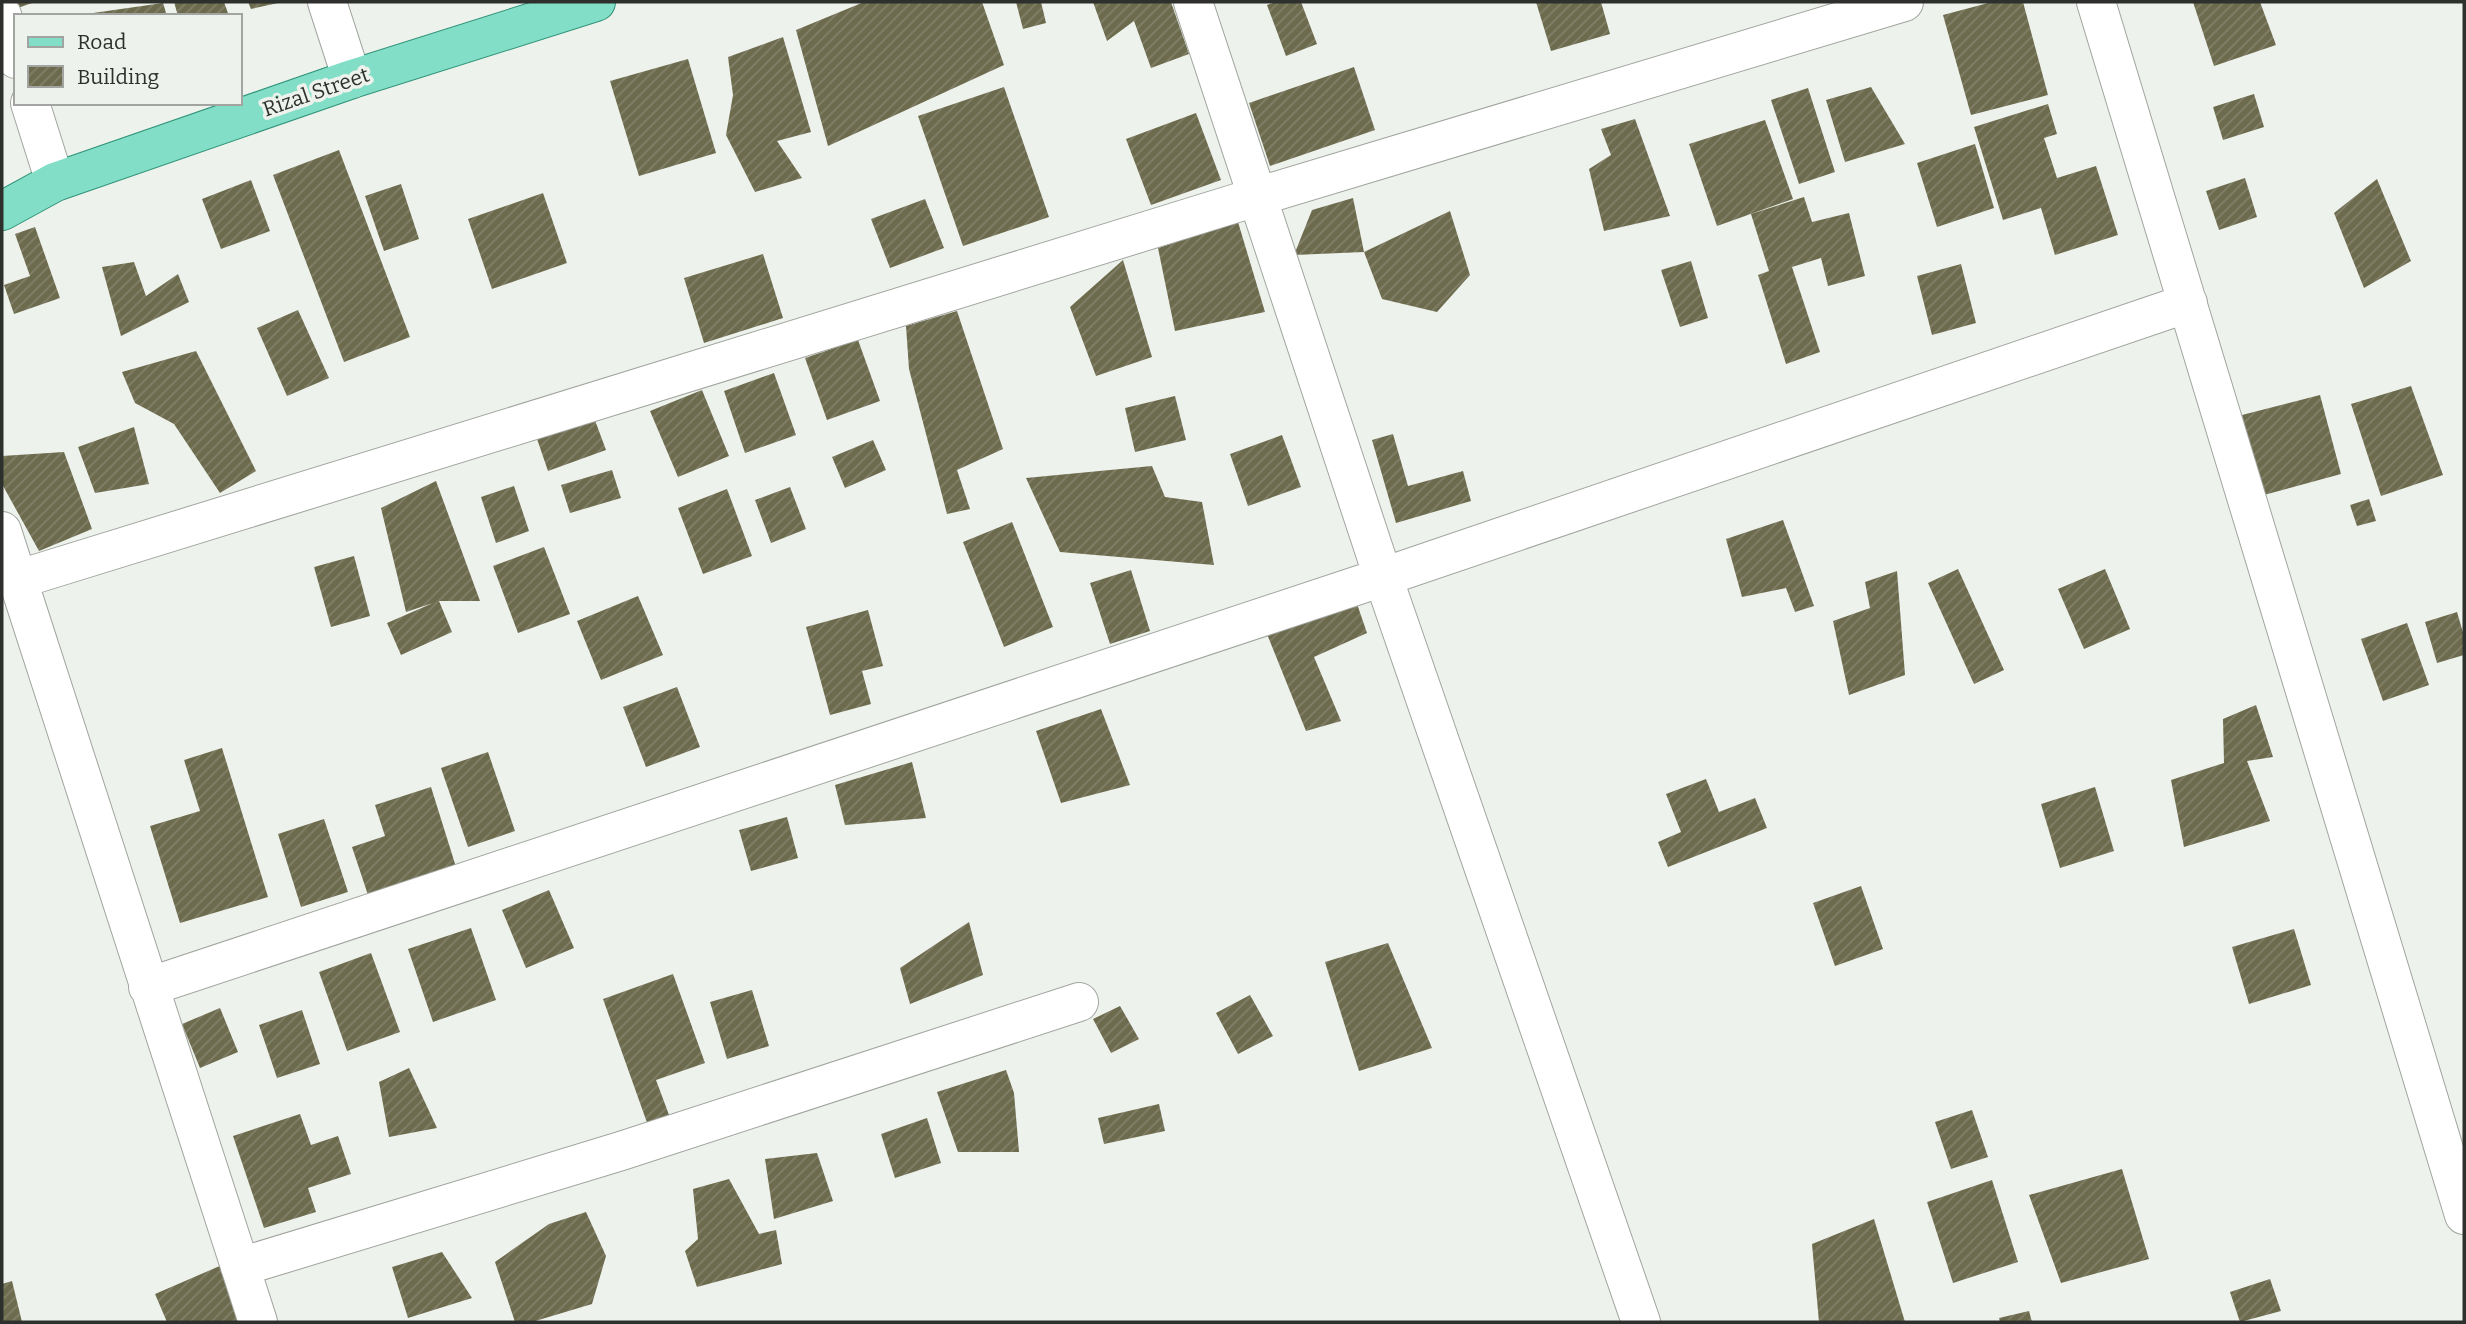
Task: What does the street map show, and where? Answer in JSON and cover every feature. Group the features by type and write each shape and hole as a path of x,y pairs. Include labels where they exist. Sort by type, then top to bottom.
{"main road":[{"name":"Rizal Street","path":"2,211 55,182 352,79 596,2"}],"street":[{"path":"327,2 352,79"},
{"path":"1193,2 1255,197 1383,577 1641,1322"},
{"path":"16,580 1255,197 1904,2"},
{"path":"2096,2 2464,1216"},
{"path":"2,15 14,53"},
{"path":"31,105 55,182"},
{"path":"148,987 1383,577 2188,303"},
{"path":"2,531 258,1322"},
{"path":"240,1267 621,1152 1079,1002"}],"building":[{"path":"10,2 35,2 12,10"},
{"path":"174,2 224,2 228,14 177,14"},
{"path":"248,2 278,2 278,3 251,9"},
{"path":"864,2 982,2 1004,65 828,146 796,30"},
{"path":"1016,2 1041,2 1046,23 1023,29"},
{"path":"1093,2 1171,2 1189,54 1151,68 1134,21 1107,41"},
{"path":"1276,2 1301,2 1317,44 1286,56 1267,5"},
{"path":"1536,2 1601,2 1610,34 1551,51"},
{"path":"1992,2 2023,2 2048,95 1971,115 1943,15"},
{"path":"2193,2 2260,2 2276,45 2214,66"},
{"path":"163,3 166,14 86,14"},
{"path":"783,37 811,132 777,141 802,178 755,192 726,135 733,95 728,57"},
{"path":"688,59 716,153 639,176 610,81"},
{"path":"1354,67 1375,130 1270,166 1249,103"},
{"path":"1004,87 1049,217 963,246 918,116"},
{"path":"1871,87 1905,144 1845,162 1826,100"},
{"path":"1808,88 1835,172 1799,184 1771,100"},
{"path":"2254,94 2264,127 2223,140 2213,107"},
{"path":"2048,104 2057,134 2044,138 2057,178 2096,166 2118,235 2055,255 2041,208 2003,220 1974,127"},
{"path":"1196,113 1221,180 1151,205 1126,139"},
{"path":"1635,119 1670,216 1604,231 1589,169 1611,155 1601,129"},
{"path":"1765,120 1793,199 1717,226 1689,144"},
{"path":"1975,144 1994,208 1937,227 1917,163"},
{"path":"339,150 410,337 344,362 273,175"},
{"path":"2245,178 2257,217 2219,230 2206,191"},
{"path":"2377,179 2411,261 2364,288 2334,213"},
{"path":"251,180 270,231 221,249 202,199"},
{"path":"401,184 419,239 384,251 365,196"},
{"path":"543,193 567,263 492,289 468,219"},
{"path":"1804,197 1812,222 1849,213 1865,276 1828,286 1821,258 1792,267 1820,352 1786,364 1758,275 1769,271 1751,214"},
{"path":"1353,198 1364,252 1294,255 1312,210"},
{"path":"925,199 944,248 890,268 871,219"},
{"path":"1450,211 1470,275 1437,312 1382,299 1364,252"},
{"path":"1238,222 1265,312 1175,331 1158,248"},
{"path":"35,227 60,298 14,314 4,285 30,276 15,234"},
{"path":"763,254 783,318 704,343 684,278"},
{"path":"1123,260 1152,357 1096,376 1070,307"},
{"path":"1691,261 1708,318 1680,327 1661,270"},
{"path":"134,262 146,296 178,274 189,302 121,336 102,267"},
{"path":"1961,264 1976,323 1932,335 1917,276"},
{"path":"298,310 329,378 287,396 257,328"},
{"path":"957,311 1003,449 957,470 970,509 947,514 909,369 906,326"},
{"path":"858,340 880,401 827,420 805,358"},
{"path":"196,351 256,471 220,493 174,424 135,403 122,372"},
{"path":"774,373 796,435 745,453 724,391"},
{"path":"2411,386 2443,475 2381,496 2351,404"},
{"path":"702,390 729,456 678,477 650,411"},
{"path":"2320,395 2341,474 2264,495 2242,415"},
{"path":"1175,396 1186,440 1135,452 1125,408"},
{"path":"593,415 606,450 548,471 536,436"},
{"path":"134,427 149,484 95,493 78,447"},
{"path":"1393,434 1408,486 1463,471 1471,501 1396,523 1372,440"},
{"path":"1282,435 1301,487 1248,506 1230,454"},
{"path":"873,440 886,470 845,488 832,457"},
{"path":"64,452 92,529 39,551 2,484 2,456"},
{"path":"1152,466 1165,497 1202,502 1214,565 1060,552 1026,478"},
{"path":"612,470 621,498 570,513 561,485"},
{"path":"436,481 480,601 439,601 452,632 401,655 387,623 433,603 406,612 381,508"},
{"path":"514,486 529,531 496,543 481,497"},
{"path":"790,487 806,529 771,543 755,500"},
{"path":"727,489 752,556 703,574 678,508"},
{"path":"2369,499 2376,521 2357,526 2350,505"},
{"path":"1783,520 1814,606 1795,612 1786,588 1742,597 1726,539"},
{"path":"1012,522 1053,627 1004,647 963,542"},
{"path":"544,547 570,614 518,633 493,566"},
{"path":"354,556 370,616 331,627 314,567"},
{"path":"1958,569 2004,670 1974,684 1928,583"},
{"path":"2105,569 2130,629 2084,649 2058,589"},
{"path":"1131,570 1150,631 1110,644 1090,583"},
{"path":"1897,571 1905,675 1849,695 1833,621 1870,608 1865,582"},
{"path":"638,596 663,655 601,680 577,621"},
{"path":"1356,601 1367,633 1314,657 1341,721 1306,731 1267,634"},
{"path":"868,610 883,666 862,671 871,704 830,715 806,627"},
{"path":"2457,612 2464,636 2464,655 2437,663 2425,622"},
{"path":"2407,623 2429,685 2383,701 2361,639"},
{"path":"677,687 700,747 646,767 623,707"},
{"path":"2256,705 2273,757 2247,761 2270,821 2184,847 2171,780 2224,763 2223,719"},
{"path":"1101,709 1130,785 1061,803 1036,731"},
{"path":"222,748 268,897 180,923 150,826 200,811 184,760"},
{"path":"488,752 515,831 468,847 441,768"},
{"path":"912,762 926,818 845,825 835,785"},
{"path":"1706,779 1719,812 1755,798 1767,828 1668,867 1658,842 1681,832 1666,794"},
{"path":"431,787 456,867 368,895 352,847 385,836 375,805"},
{"path":"2095,787 2114,851 2060,868 2041,804"},
{"path":"787,817 798,858 751,871 739,830"},
{"path":"324,819 348,892 301,907 278,834"},
{"path":"1861,886 1883,949 1835,966 1813,903"},
{"path":"549,890 574,948 526,968 502,910"},
{"path":"969,922 983,975 910,1004 900,968"},
{"path":"471,928 496,1000 433,1022 408,949"},
{"path":"2294,929 2311,985 2249,1004 2232,947"},
{"path":"1388,943 1432,1048 1359,1071 1325,962"},
{"path":"371,953 400,1032 347,1051 319,972"},
{"path":"673,974 705,1063 656,1080 672,1123 650,1131 603,999"},
{"path":"752,990 769,1046 727,1059 710,1002"},
{"path":"1250,995 1273,1036 1238,1054 1216,1013"},
{"path":"1120,1006 1139,1039 1111,1053 1093,1019"},
{"path":"220,1008 238,1052 200,1068 182,1024"},
{"path":"302,1010 320,1064 277,1078 259,1025"},
{"path":"409,1068 437,1128 389,1137 379,1082"},
{"path":"1006,1070 1014,1093 1019,1152 958,1152 937,1092"},
{"path":"1159,1104 1165,1131 1104,1144 1098,1118"},
{"path":"1972,1110 1988,1157 1951,1169 1935,1122"},
{"path":"300,1114 311,1145 338,1136 351,1174 308,1188 316,1212 264,1228 233,1136"},
{"path":"927,1118 941,1163 895,1178 881,1134"},
{"path":"817,1153 833,1201 774,1219 765,1159"},
{"path":"2122,1169 2149,1259 2061,1283 2029,1195"},
{"path":"729,1179 759,1234 776,1230 782,1264 697,1287 685,1251 698,1239 693,1189"},
{"path":"1992,1180 2018,1262 1953,1283 1927,1202"},
{"path":"586,1212 606,1256 592,1304 532,1322 515,1322 495,1262 549,1224"},
{"path":"1874,1219 1905,1322 1819,1322 1812,1244"},
{"path":"442,1252 472,1298 408,1318 392,1267"},
{"path":"222,1265 246,1322 167,1322 155,1294"},
{"path":"2270,1279 2281,1311 2240,1322 2230,1292"},
{"path":"12,1281 22,1322 2,1322 2,1284"},
{"path":"2029,1311 2032,1322 2000,1322 1999,1318"}]}
